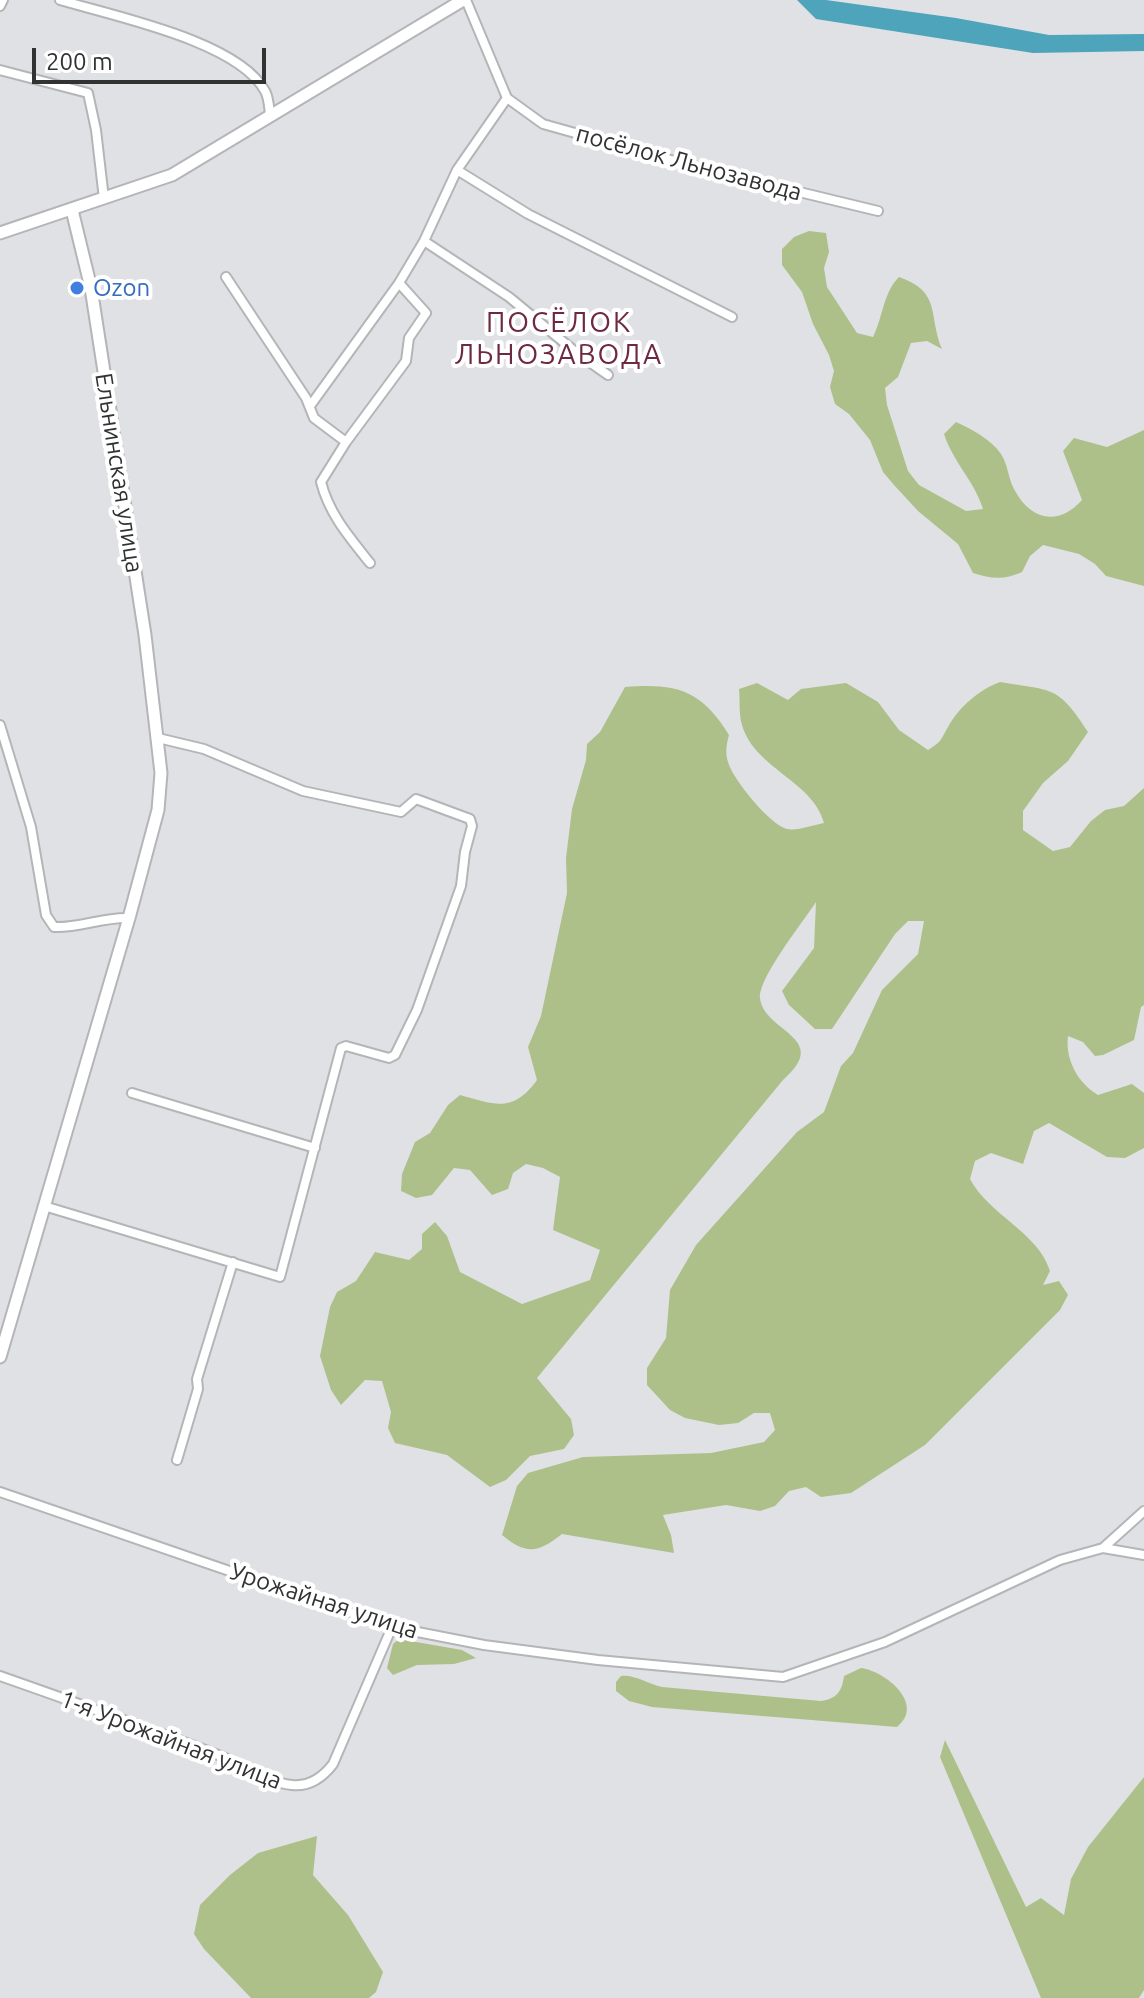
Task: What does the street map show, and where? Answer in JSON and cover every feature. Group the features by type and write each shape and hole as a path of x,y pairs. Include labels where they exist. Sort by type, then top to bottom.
{"main road":[{"path":"0,233 172,175 464,0"},
{"name":"Ельнинская улица","path":"0,1357 129,918 158,810 161,773 145,635 91,288 72,210"}],"street":[{"path":"0,6 3,0"},
{"path":"60,0 198,42 237,63 267,93 270,115"},
{"path":"308,402 399,283 424,241 457,170 507,98 464,0"},
{"path":"0,70 88,93 104,199"},
{"name":"посёлок Льнозавода","path":"507,98 543,124 696,167 878,211"},
{"path":"457,170 528,214 732,317"},
{"path":"424,241 509,297 608,375"},
{"path":"226,277 308,402 314,418 343,445"},
{"path":"370,563 346,534 326,502 321,482 343,445 406,361 409,338 426,313 399,283"},
{"path":"0,725 31,827 46,915 54,927 67,928 107,917 129,918"},
{"path":"44,1206 280,1277 341,1048 346,1046 389,1058 395,1055 417,1010 461,886 472,826 470,819 416,799 401,812 303,791 204,749 158,738"},
{"path":"132,1093 315,1148"},
{"path":"177,1460 198,1389 197,1379 233,1262"},
{"name":"Урожайная улица","path":"0,1492 392,1627 556,1655 783,1677 885,1642 1060,1560 1103,1548"},
{"path":"1103,1548 1144,1511"},
{"path":"1103,1548 1144,1555"},
{"name":"1-я Урожайная улица","path":"0,1676 217,1754 278,1782 295,1786 311,1784 333,1764 392,1627"}],"green space":[{"path":"809,231 826,233 829,252 824,268 827,287 857,333 873,337 890,290 899,277 913,283 928,297 942,349 927,341 911,343 898,377 885,388 887,405 908,471 919,485 966,511 983,509 944,434 956,422 997,449 1014,489 1028,508 1054,517 1073,509 1082,500 1063,451 1074,438 1107,447 1144,430 1144,586 1106,576 1079,554 1043,545 1030,556 1022,572 998,578 973,573 958,544 918,511 894,485 883,472 870,440 849,414 835,404 830,387 834,371 829,355 813,324 802,292 782,265 782,249 794,237"},
{"path":"1000,682 1053,693 1069,706 1088,732 1068,761 1043,783 1023,811 1023,830 1053,851 1070,847 1091,821 1105,810 1124,806 1144,788 1144,1005 1134,1040 1095,1056 1083,1042 1068,1036 1068,1045 1074,1070 1084,1084 1098,1095 1132,1084 1144,1093 1144,1148 1125,1158 1107,1157 1049,1123 1034,1131 1023,1164 991,1153 975,1161 970,1179 978,1192 1044,1257 1050,1271 1043,1285 1059,1281 1068,1295 1060,1310 925,1445 851,1493 821,1497 806,1487 789,1491 775,1506 760,1511 726,1505 663,1515 674,1553 562,1534 539,1548 518,1546 502,1535 517,1486 528,1473 583,1457 711,1453 764,1442 775,1430 770,1413 754,1413 738,1423 719,1425 685,1418 670,1410 647,1385 647,1368 666,1338 670,1290 696,1245 797,1132 824,1112 841,1066 853,1053 882,990 918,954 924,921 908,921 895,934 832,1029 815,1029 789,1005 782,991 814,948 816,902 783,950 766,977 760,998 764,1010 798,1044 801,1054 796,1066 537,1378 571,1419 574,1435 564,1449 530,1456 506,1480 490,1487 447,1455 395,1443 388,1428 391,1412 382,1381 365,1380 341,1405 331,1390 320,1356 330,1307 337,1292 356,1281 375,1252 409,1260 422,1249 422,1234 435,1222 447,1236 460,1272 522,1304 590,1280 600,1250 553,1230 560,1177 543,1168 526,1164 513,1173 508,1189 492,1195 470,1170 454,1168 432,1195 416,1198 401,1191 402,1174 415,1142 430,1133 448,1105 460,1095 503,1104 520,1098 537,1080 528,1047 541,1016 567,893 566,858 572,809 586,760 587,744 600,732 625,687 658,686 685,692 708,708 729,735 726,750 729,765 754,802 780,826 800,829 824,823 818,808 796,784 757,751 747,737 741,721 739,689 757,683 788,700 801,689 846,683 878,702 899,730 928,750 936,745 964,706 977,694"},
{"path":"399,1639 462,1650 476,1658 454,1664 417,1665 393,1675 387,1668 393,1644"},
{"path":"861,1668 871,1670 891,1682 905,1699 905,1718 897,1727 652,1707 629,1701 616,1691 616,1682 621,1676 626,1676 662,1687 821,1701 835,1696 844,1676"},
{"path":"945,1740 1026,1907 1041,1898 1064,1915 1071,1879 1088,1847 1144,1777 1144,1990 1139,1998 1041,1998 940,1757"},
{"path":"317,1836 313,1875 348,1915 383,1972 376,1992 369,1998 251,1998 204,1949 194,1934 200,1905 258,1853"}],"water":[{"path":"797,0 826,0 956,18 1049,35 1144,34 1144,51 1033,53 816,19"}],"place":[{"name":"Ozon","path":"77,288"}],"district":[{"name":"ПОСЁЛОК ЛЬНОЗАВОДА","path":"559,339"}]}
